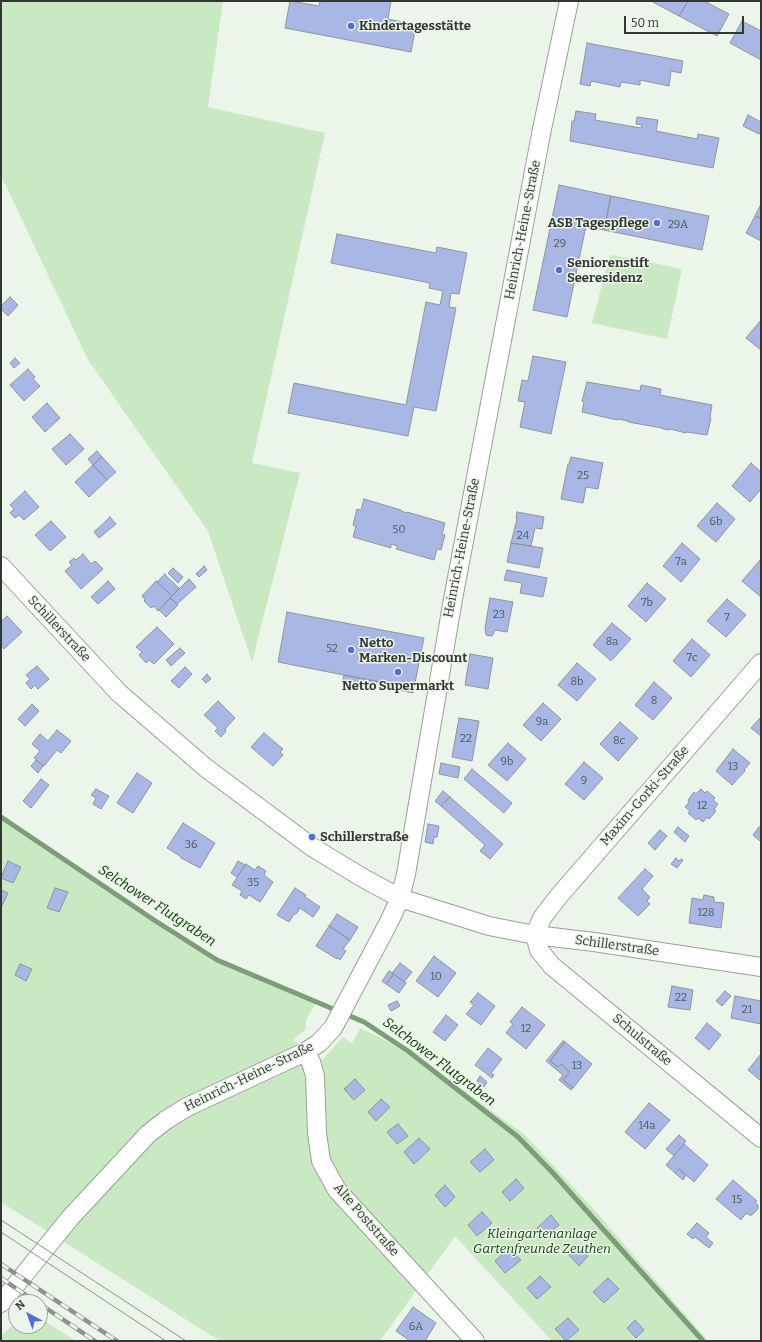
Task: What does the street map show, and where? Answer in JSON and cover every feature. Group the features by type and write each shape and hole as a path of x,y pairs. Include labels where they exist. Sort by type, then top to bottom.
{"street":[{"name":"Heinrich-Heine-Straße","path":"1,1303 70,1218 148,1134 166,1120 187,1107 305,1052 319,1043 333,1028 352,994 400,898 406,874 453,599 568,1"},
{"name":"Schillerstraße","path":"1,566 119,693 206,768 312,847 363,878 400,898 489,926 535,935 594,942 761,967"},
{"name":"Maxim-Gorki-Straße","path":"535,935 542,918 558,897 761,663"},
{"name":"Schulstraße","path":"535,935 538,950 552,966 761,1138"},
{"name":"Alte Poststraße","path":"305,1052 312,1062 315,1076 316,1127 321,1161 337,1190 475,1341"}],"green space":[{"path":"1,1 223,1 208,107 325,133 252,463 300,473 252,662 208,531 88,360 1,175"},
{"path":"613,255 682,269 667,339 592,323 609,257"},
{"name":"Kleingartenanlage Gartenfreunde Zeuthen","path":"1,817 192,946 315,1004 306,1020 306,1029 293,1040 322,1060 343,1037 352,1043 360,1028 391,1043 430,1066 525,1135 590,1205 708,1341 552,1341 455,1236 380,1341 220,1341 1,1202"},
{"path":"48,1323 76,1341 1,1341 1,1336 8,1329 8,1334 48,1334"}],"building":[{"name":"Kindertagesstätte","path":"290,1 319,6 320,1 391,1 388,19 416,25 411,52 285,28"},
{"path":"651,1 688,1 679,16"},
{"path":"688,1 704,1 729,14 717,36 679,16"},
{"path":"742,21 761,31 761,60 730,43"},
{"path":"587,43 683,61 681,73 671,71 669,86 640,80 640,85 621,82 620,87 591,81 590,86 580,84"},
{"path":"576,111 596,114 595,120 641,128 642,125 636,124 637,117 658,120 656,131 697,139 698,134 719,138 713,168 570,141 572,121 574,121"},
{"path":"748,115 761,122 761,131 759,134 743,126"},
{"name":"Seniorenstift Seeresidenz","path":"559,185 611,196 604,230 586,226 567,317 533,310"},
{"name":"ASB Tagespflege","path":"611,196 709,216 702,250 604,230"},
{"path":"761,204 761,215 760,218 755,216"},
{"path":"761,215 761,241 746,233 755,216 760,218"},
{"path":"337,234 436,253 437,247 467,253 459,294 451,293 449,307 456,308 436,411 414,407 408,436 288,413 294,383 406,405 426,302 440,305 443,291 429,288 430,283 331,263"},
{"path":"10,297 18,305 8,316 1,309 1,306"},
{"path":"761,320 761,350 746,338"},
{"path":"533,356 566,362 551,434 520,427 525,402 518,401 522,380 528,381"},
{"path":"15,358 20,363 14,368 10,363"},
{"path":"28,369 35,377 33,379 40,386 24,401 10,385"},
{"path":"587,382 640,391 641,385 661,389 660,395 712,405 707,435 686,433 670,429 668,430 582,412 584,402 582,401"},
{"path":"47,403 60,418 45,432 32,417"},
{"path":"70,434 84,449 66,465 52,449"},
{"path":"97,451 102,457 93,465 88,459"},
{"path":"102,457 116,472 107,480 93,465"},
{"path":"571,457 603,463 598,489 586,487 583,503 561,499 568,464"},
{"path":"751,463 761,472 761,489 750,502 732,486"},
{"path":"93,465 107,480 89,497 75,482"},
{"path":"25,491 39,507 24,520 19,515 15,518 10,513 14,509 10,505"},
{"path":"364,499 407,513 445,523 442,534 445,535 441,550 437,549 434,560 396,549 398,546 391,544 391,548 353,537 356,526 353,525 357,509 361,510"},
{"path":"717,503 735,519 716,542 697,526"},
{"path":"517,512 544,517 542,529 535,528 531,546 511,543 517,519"},
{"path":"110,517 116,524 99,538 94,532"},
{"path":"51,521 66,537 50,551 35,535"},
{"path":"511,543 543,548 539,568 507,562"},
{"path":"682,543 700,559 681,582 663,566"},
{"path":"83,554 91,564 95,561 103,569 81,589 65,571 72,565 69,562 74,558 76,560"},
{"path":"761,559 761,597 742,581"},
{"path":"204,566 207,570 199,577 196,574"},
{"path":"173,568 183,577 178,583 168,573"},
{"path":"507,570 547,578 543,597 520,593 522,583 504,580"},
{"path":"165,574 179,588 172,596 157,582"},
{"path":"189,579 196,587 177,604 170,598"},
{"path":"108,581 115,589 98,604 91,597"},
{"path":"156,581 172,596 158,611 154,606 151,608 144,601 145,600 142,596"},
{"path":"647,583 666,599 646,622 628,606"},
{"path":"170,598 178,605 166,617 159,610"},
{"path":"490,598 513,602 507,632 495,630 492,636 486,635 485,628"},
{"path":"727,599 746,615 726,637 707,621"},
{"name":"Netto Marken-Discount","path":"287,612 424,638 413,693 389,688 389,684 278,662"},
{"path":"7,616 22,632 4,649 1,645 1,622"},
{"path":"612,623 631,639 611,661 593,645"},
{"path":"157,627 174,644 154,664 149,660 146,663 139,655 142,652 136,647"},
{"path":"692,639 710,655 691,677 673,661"},
{"path":"180,648 185,653 171,666 166,660"},
{"path":"470,654 493,658 488,689 465,685"},
{"path":"577,663 596,679 577,701 558,685"},
{"path":"37,666 49,679 38,689 35,685 31,689 26,683 30,679 26,675"},
{"path":"185,667 192,674 179,688 171,681"},
{"path":"207,674 211,679 206,683 202,679"},
{"path":"344,675 377,681 375,690 342,683"},
{"path":"654,682 672,698 653,720 635,705"},
{"path":"218,701 235,718 225,729 226,731 221,737 215,731 218,728 204,715"},
{"path":"543,703 561,719 541,741 523,725"},
{"path":"32,704 39,711 25,726 18,719"},
{"path":"761,717 761,736 751,728"},
{"path":"459,718 479,721 472,761 452,757"},
{"path":"620,722 638,738 618,761 600,744"},
{"path":"57,730 71,741 61,753 57,750 44,766 34,758 40,751 32,744 40,734 48,741"},
{"path":"264,733 283,749 280,752 283,755 273,766 251,747"},
{"path":"508,743 526,759 507,781 488,765"},
{"path":"733,749 750,763 732,785 716,771"},
{"path":"36,760 43,766 38,773 31,766"},
{"path":"584,762 603,778 584,800 565,784"},
{"path":"441,763 460,767 458,778 439,774"},
{"path":"472,769 512,803 504,813 464,779"},
{"path":"137,773 152,783 133,813 117,803"},
{"path":"41,779 49,785 31,808 23,801"},
{"path":"96,789 109,796 101,809 93,804 96,798 91,795"},
{"path":"701,789 705,793 707,791 715,798 713,800 718,804 714,809 716,811 709,819 707,817 703,822 698,818 696,820 688,813 690,811 685,807 694,792 696,794"},
{"path":"443,791 450,797 441,806 435,801"},
{"path":"450,797 503,844 490,859 480,851 485,845 441,806"},
{"path":"183,823 215,843 200,868 181,858 167,848"},
{"path":"428,824 439,826 437,837 434,837 433,844 425,842"},
{"path":"678,827 689,836 685,842 674,832"},
{"path":"759,827 761,828 761,842 753,835"},
{"path":"660,830 667,836 655,850 648,843"},
{"path":"676,858 679,861 681,859 683,860 677,868 671,864"},
{"path":"8,861 21,867 13,883 1,878"},
{"path":"238,861 245,865 237,877 231,873"},
{"path":"246,864 255,870 258,866 266,871 264,875 273,882 260,902 249,895 246,899 240,895 242,891 232,885"},
{"path":"645,869 653,876 642,889 650,897 647,901 650,904 638,916 618,898"},
{"path":"55,888 68,892 59,912 47,908"},
{"path":"295,888 320,907 313,917 298,907 299,910 296,914 294,914 289,922 277,915"},
{"path":"1,890 8,893 1,908"},
{"path":"704,895 714,897 714,902 724,903 721,928 689,923 692,898 703,900"},
{"path":"337,914 358,927 350,940 329,926"},
{"path":"329,926 350,940 343,949 346,951 340,960 316,946"},
{"path":"434,956 456,973 438,997 416,981"},
{"path":"400,963 412,972 404,982 392,973"},
{"path":"20,964 32,969 26,981 15,975"},
{"path":"389,971 394,974 386,984 382,981"},
{"path":"394,974 406,983 399,993 386,984"},
{"path":"672,986 693,990 690,1010 668,1007"},
{"path":"725,991 731,996 722,1006 716,1001"},
{"path":"478,993 495,1006 481,1025 466,1014 474,1005 470,1002"},
{"path":"735,996 761,1001 761,1024 731,1018"},
{"path":"397,1001 400,1006 391,1011 388,1005"},
{"path":"522,1007 545,1025 526,1049 506,1033 513,1024 510,1022"},
{"path":"446,1015 458,1025 445,1041 433,1032"},
{"path":"707,1023 721,1035 709,1050 695,1038"},
{"path":"563,1041 565,1042 550,1061 558,1067 561,1064 570,1072 563,1080 573,1088 571,1090 559,1080 563,1075 546,1061"},
{"path":"565,1042 592,1064 573,1088 563,1080 570,1072 561,1064 558,1067 550,1061"},
{"path":"488,1048 502,1059 491,1073 494,1075 492,1078 475,1065"},
{"path":"761,1054 761,1081 748,1070"},
{"path":"480,1076 487,1082 484,1087 477,1081"},
{"path":"355,1079 365,1090 354,1100 344,1089"},
{"path":"381,1099 390,1107 376,1121 368,1112"},
{"path":"649,1103 670,1120 645,1149 625,1132"},
{"path":"398,1124 408,1136 397,1144 387,1132"},
{"path":"679,1135 686,1141 674,1156 666,1149"},
{"path":"419,1138 430,1149 414,1164 404,1152"},
{"path":"684,1144 708,1165 694,1182 679,1169 675,1173 666,1165"},
{"path":"485,1149 494,1160 480,1172 470,1162"},
{"path":"679,1169 686,1175 683,1180 675,1173"},
{"path":"516,1179 524,1188 510,1201 502,1192"},
{"path":"733,1180 757,1201 755,1203 758,1205 758,1209 752,1215 746,1213 741,1220 716,1199"},
{"path":"445,1185 455,1197 445,1207 435,1195"},
{"path":"482,1212 492,1223 477,1236 468,1225"},
{"path":"551,1215 559,1225 544,1238 537,1228"},
{"path":"697,1223 709,1233 706,1237 713,1243 709,1248 695,1237 693,1239 687,1234"},
{"path":"577,1245 588,1256 579,1266 568,1254"},
{"path":"509,1248 521,1260 505,1273 495,1261"},
{"path":"540,1276 551,1287 537,1299 527,1288"},
{"path":"608,1278 619,1289 604,1303 593,1292"},
{"path":"413,1307 436,1323 425,1341 410,1341 396,1331"},
{"path":"568,1318 579,1330 566,1341 555,1329"},
{"path":"635,1320 644,1330 636,1338 627,1328"}],"waterway":[{"name":"Selchower Flutgraben","path":"1,817 154,920 217,960 364,1022 408,1051 518,1137 552,1172 703,1341"}],"tram line":[{"path":"1,1220 186,1341"},
{"path":"1,1232 166,1341"}],"railway":[{"path":"1,1264 117,1341"},
{"path":"1,1278 24,1294"},
{"path":"48,1309 95,1341"}],"place":[{"name":"Kindertagesstätte","path":"351,26"},
{"name":"ASB Tagespflege","path":"657,223"},
{"name":"Seniorenstift Seeresidenz","path":"559,270"},
{"name":"Netto Marken-Discount","path":"351,650"},
{"name":"Netto Supermarkt","path":"398,672"},
{"name":"Schillerstraße","path":"312,837"}]}
